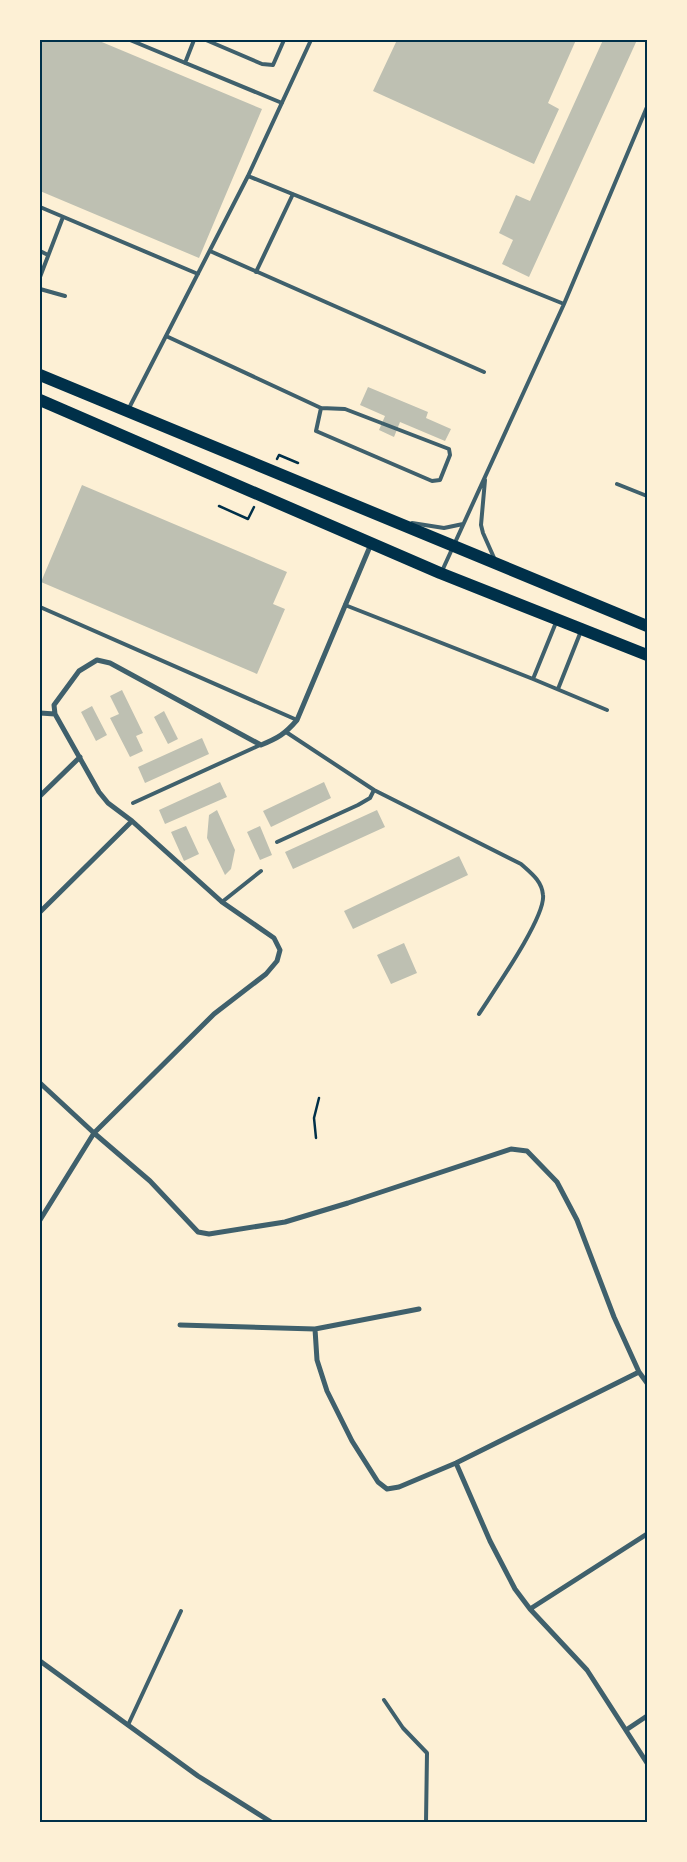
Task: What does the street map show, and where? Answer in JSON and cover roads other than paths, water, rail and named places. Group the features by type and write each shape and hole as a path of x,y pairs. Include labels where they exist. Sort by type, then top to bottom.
{"main road":[{"path":"40,375 647,626"},
{"path":"40,400 440,573 647,655"}],"street":[{"path":"40,1220 94,1133 214,1014 266,974 277,962 280,950 274,938 222,902 132,821 108,803 99,792 55,714 54,705 79,671 97,660 110,663 261,744 278,738 297,720 371,544"},
{"path":"40,713 55,714"},
{"path":"40,796 80,758"},
{"path":"40,912 132,821"},
{"path":"40,1083 150,1181 198,1232 209,1234 284,1222 348,1203 511,1149 527,1151 557,1182 578,1220 614,1317 639,1372 647,1383"},
{"path":"180,1325 315,1329 419,1309"},
{"path":"315,1329 317,1360 327,1391 352,1441 378,1482 387,1489 399,1487 456,1463 639,1372"},
{"path":"456,1463 504,1571 515,1589 530,1609 587,1670 647,1763"},
{"path":"530,1609 647,1534"},
{"path":"40,1661 198,1776 271,1822"},
{"path":"626,1730 647,1716"}],"lane":[{"path":"130,40 282,103"},
{"path":"185,62 194,40"},
{"path":"206,40 262,64 273,65 284,40"},
{"path":"127,411 248,176 311,40"},
{"path":"440,573 564,304 647,107"},
{"path":"248,176 564,304"},
{"path":"256,272 293,194"},
{"path":"40,207 198,274"},
{"path":"40,277 63,217"},
{"path":"40,251 48,255"},
{"path":"210,251 484,372"},
{"path":"40,288 65,296"},
{"path":"166,336 321,408 345,409 449,449 450,455 440,480 432,481 316,431 321,408"},
{"path":"486,476 481,525 482,533 498,565"},
{"path":"617,484 647,496"},
{"path":"388,519 444,528 464,524"},
{"path":"345,605 558,689 606,710"},
{"path":"40,607 297,720"},
{"path":"533,679 557,620"},
{"path":"558,689 582,629"},
{"path":"286,732 374,790 521,864 535,876 544,896 543,905 527,939 479,1014"},
{"path":"133,803 261,744"},
{"path":"277,842 358,805 370,798 374,790"},
{"path":"222,902 261,871"},
{"path":"128,1725 181,1611"},
{"path":"384,1700 403,1728 427,1753 426,1822"}]}
